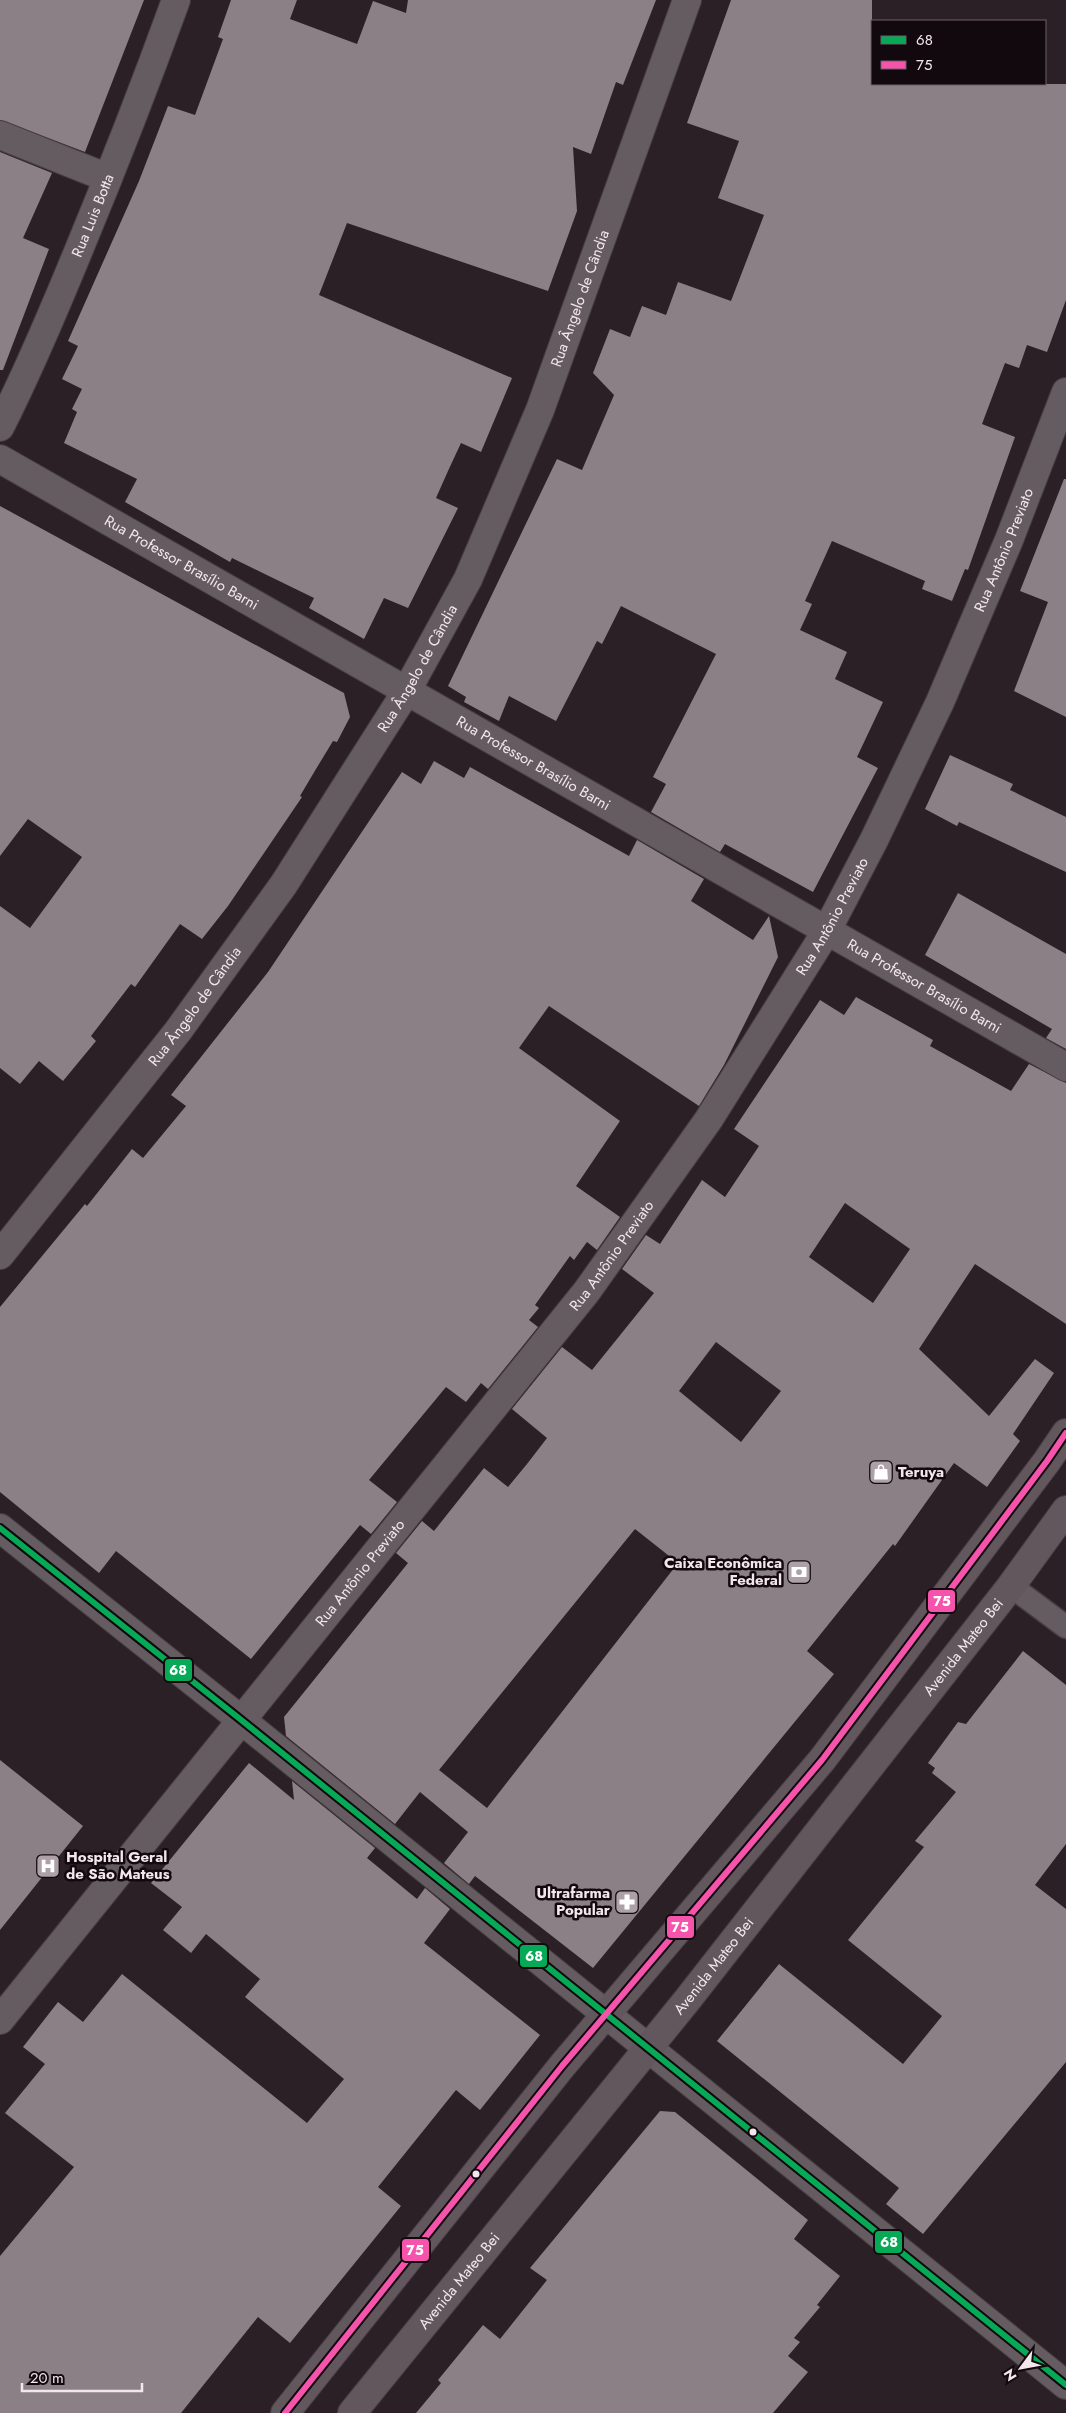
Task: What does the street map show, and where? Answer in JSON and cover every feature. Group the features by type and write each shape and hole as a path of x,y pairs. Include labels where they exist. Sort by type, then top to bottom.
{"main road":[{"path":"285,2413 606,2014 822,1760 1047,1461 1066,1433"},
{"name":"Avenida Mateo Bei","path":"352,2413 648,2049 1012,1586 1066,1510"}],"street":[{"name":"Rua Luis Botta","path":"0,427 28,373 144,90 176,0"},
{"name":"Rua Ângelo de Cândia","path":"0,1255 178,1031 284,884 406,692 468,579 540,410 687,0"},
{"path":"0,135 108,178"},
{"name":"Rua Antônio Previato","path":"0,2020 240,1718 326,1617 586,1290 709,1119 826,932 874,840 940,702 1009,540 1066,392"},
{"name":"Rua Professor Brasílio Barni","path":"0,459 826,932 1066,1067"},
{"path":"0,1528 240,1718 1066,2385"}],"lane":[{"path":"1012,1586 1066,1627"}],"building":[{"path":"0,0 144,0 85,152 0,120"},
{"path":"231,0 297,0 290,19 357,44 373,1 406,13 408,0 656,0 623,85 616,82 591,154 573,147 577,211 548,291 347,223 319,295 512,378 481,452 461,443 448,471 436,498 458,508 408,608 384,598 364,639 309,608 314,598 232,558 230,562 125,502 137,479 64,443 77,412 72,409 82,389 62,379 78,346 68,341 139,181 168,106 195,115 223,39 218,37"},
{"path":"731,0 872,0 871,85 1066,84 1066,300 1047,352 1027,345 1019,368 1005,363 982,424 1015,437 968,570 965,569 952,601 922,589 925,581 832,541 805,601 812,604 800,630 847,652 835,679 883,702 857,757 878,768 813,892 725,844 720,852 651,812 666,784 653,777 716,654 621,606 602,644 597,641 556,721 509,696 499,721 464,702 466,697 448,686 557,459 582,470 614,395 593,373 610,329 630,337 642,306 666,315 678,282 731,301 764,215 718,198 739,141 687,123"},
{"path":"0,152 52,173 23,238 49,249 3,370 0,370"},
{"path":"1064,479 1066,479 1066,717 1014,691 1048,602 1020,591"},
{"path":"0,506 344,693 350,717 337,742 333,741 316,769 300,796 302,797 228,906 202,939 180,924 135,987 131,984 91,1036 96,1041 63,1081 39,1061 20,1084 0,1068 0,906 30,928 82,857 28,819 0,856"},
{"path":"950,755 1013,784 1010,790 1066,817 1066,872 959,822 957,826 925,809"},
{"path":"434,761 464,778 470,767 629,856 637,840 704,879 691,901 753,940 769,916 778,957 724,1065 699,1106 549,1006 519,1048 620,1121 576,1186 620,1217 597,1250 587,1242 574,1260 570,1256 535,1305 539,1308 529,1320 538,1327 488,1389 481,1383 466,1402 446,1387 369,1480 397,1502 371,1534 360,1525 251,1659 116,1551 99,1573 0,1492 0,1307 85,1204 87,1206 132,1149 143,1158 186,1106 171,1095 268,972 402,772 421,784"},
{"path":"958,893 1066,954 1066,1049 1046,1038 1052,1029 925,955"},
{"path":"856,997 933,1040 930,1046 1011,1091 1029,1064 1066,1083 1066,1324 975,1264 919,1349 989,1416 1035,1359 1054,1373 1013,1434 1020,1441 987,1487 954,1463 895,1546 893,1544 807,1651 834,1674 593,1968 475,1876 469,1884 444,1863 468,1832 420,1792 395,1824 286,1736 284,1717 408,1563 396,1553 422,1521 434,1531 484,1468 508,1487 527,1464 547,1438 512,1409 562,1347 592,1370 654,1293 622,1269 646,1235 660,1244 702,1180 725,1197 759,1146 734,1129 820,1000 844,1015","holes":["845,1203 910,1249 873,1303 809,1257","716,1342 781,1391 741,1442 679,1391","635,1529 678,1563 487,1808 439,1770"]},
{"path":"1023,1651 1066,1685 1066,1844 1035,1885 1066,1909 1066,2062 923,2234 886,2204 899,2188 717,2041 779,1964 903,2064 942,2016 848,1940 924,1847 915,1841 956,1792 932,1773 935,1768 928,1763 958,1722 966,1724"},
{"path":"0,1760 83,1826 0,1930"},
{"path":"249,1763 294,1800 292,1781 375,1848 367,1858 417,1899 425,1888 450,1909 424,1943 540,2035 480,2110 456,2090 378,2187 401,2206 290,2343 258,2317 181,2413 0,2413 0,2256 74,2167 5,2113 45,2064 23,2047 58,2002 83,2022 122,1974 307,2123 344,2079 245,1997 260,1979 206,1934 191,1953 163,1930 182,1907 151,1883"},
{"path":"660,2111 675,2112 808,2220 794,2239 840,2276 817,2305 820,2307 794,2338 800,2342 788,2356 808,2372 773,2413 416,2413 441,2383 438,2380 483,2325 500,2339 547,2280 530,2268"}],"transit line":[{"name":"75","path":"285,2413 562,2066 822,1760 1047,1461 1066,1433"},
{"name":"68","path":"0,1528 240,1719 1066,2385"}],"place":[{"name":"Teruya","path":"881,1472"},
{"name":"Caixa Econômica Federal","path":"799,1572"},
{"name":"Hospital Geral de São Mateus","path":"48,1866"},
{"name":"Ultrafarma Popular","path":"627,1902"}]}
